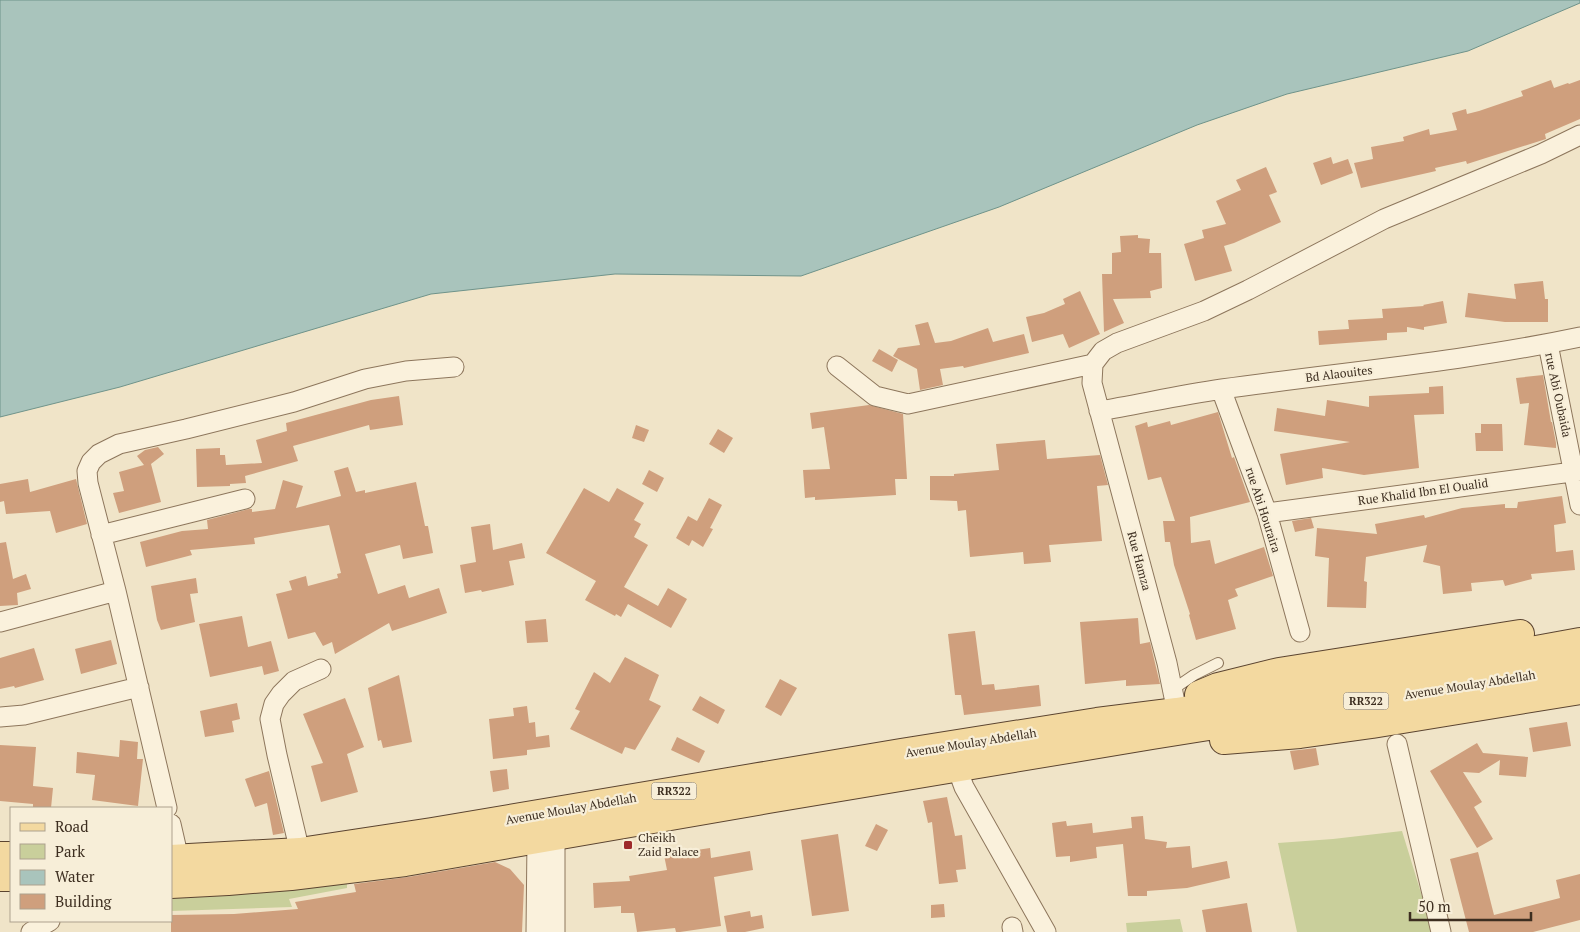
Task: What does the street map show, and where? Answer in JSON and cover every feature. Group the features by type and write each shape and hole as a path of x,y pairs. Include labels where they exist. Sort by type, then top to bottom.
{"main road":[{"path":"1174,701 1190,699 1211,690 1280,672 1469,643 1580,623"},
{"name":"Avenue Moulay Abdellah","path":"175,859 300,852 432,832 1097,722 1174,701 1396,676 1580,642"},
{"name":"Avenue Moulay Abdellah","path":"172,884 228,882 353,869 1152,735 1580,667"},
{"name":"Avenue Moulay Abdellah","path":"1152,735 1187,740 1229,740 1300,734 1580,690"}],"street":[{"path":"837,366 875,396 908,404 1093,364 1103,351 1117,343 1204,311 1248,290 1384,218 1533,158 1580,135"},
{"name":"Bd Alaouites","path":"1099,411 1221,389 1423,364 1580,337"},
{"name":"rue Abi Oubaida","path":"1548,344 1577,471 1580,505"},
{"name":"Rue Hamza","path":"1093,364 1092,383 1167,663 1174,701"},
{"path":"168,807 88,483 87,471 91,462 99,454 119,444 294,402 365,379 406,371 454,367"},
{"name":"rue Abi Houraira","path":"1221,389 1267,513 1300,632"},
{"name":"Rue Khalid Ibn El Oualid","path":"1267,513 1577,471"},
{"path":"101,535 245,500"},
{"path":"0,622 116,591"},
{"path":"300,852 270,719 274,704 294,681 322,669"},
{"path":"0,717 24,715 138,686"},
{"path":"1397,744 1441,932"},
{"path":"957,768 964,787 1046,932"},
{"path":"172,833 175,859"},
{"path":"536,932 546,838"},
{"path":"546,838 555,932"},
{"path":"30,932 48,922"}],"lane":[{"path":"1174,701 1194,675 1218,663"}],"green space":[{"path":"1402,831 1433,932 1297,932 1278,843"},
{"path":"347,880 347,888 289,899 292,907 172,911 172,892"},
{"path":"1180,919 1183,932 1127,932 1126,923"}],"water":[{"path":"0,0 1580,0 1580,3 1468,51 1287,94 1197,125 999,207 801,276 615,274 431,294 120,387 0,417"}],"building":[{"path":"1551,80 1554,88 1580,80 1580,119 1545,134 1546,139 1467,164 1466,161 1435,168 1436,171 1361,188 1354,163 1373,159 1371,147 1404,141 1403,137 1429,129 1430,135 1457,130 1452,113 1466,109 1467,114 1479,111 1523,96 1521,91"},
{"path":"1331,157 1333,164 1348,159 1353,173 1321,185 1313,163"},
{"path":"1266,167 1277,192 1269,195 1281,222 1224,246 1232,271 1195,281 1184,244 1204,238 1202,230 1226,224 1216,201 1241,190 1236,180"},
{"path":"1138,235 1138,238 1150,239 1149,253 1161,253 1162,288 1150,291 1151,298 1113,299 1124,323 1104,332 1102,274 1112,274 1112,253 1121,252 1120,236"},
{"path":"1543,281 1545,299 1548,299 1548,322 1505,322 1465,317 1468,293 1516,299 1514,284"},
{"path":"1080,291 1100,334 1069,348 1063,334 1032,342 1026,317 1044,313 1065,304 1063,299"},
{"path":"1443,301 1447,323 1424,327 1424,330 1407,327 1407,332 1387,333 1387,340 1319,345 1318,331 1349,329 1348,320 1383,318 1382,309 1424,306"},
{"path":"928,322 935,343 951,341 988,328 993,342 1024,334 1029,353 964,368 963,366 940,369 943,385 920,390 917,369 893,356 898,348 920,345 915,325"},
{"path":"879,349 898,360 892,372 872,361"},
{"path":"1543,375 1556,448 1524,445 1529,403 1520,404 1516,378"},
{"path":"1443,386 1444,414 1414,415 1419,468 1364,475 1322,468 1323,478 1286,485 1280,454 1350,442 1274,431 1277,408 1325,416 1327,400 1369,407 1369,396 1429,393 1429,387"},
{"path":"399,396 403,425 370,430 369,425 293,446 298,461 245,476 246,483 230,484 230,486 197,487 196,449 220,448 220,455 225,455 226,465 262,463 256,440 287,431 286,423 371,400"},
{"path":"869,405 903,414 907,479 895,479 896,495 815,500 815,497 805,498 803,470 830,469 824,427 812,429 810,413"},
{"path":"1218,412 1232,458 1234,457 1250,502 1190,517 1191,543 1210,540 1215,564 1264,547 1273,576 1235,589 1238,596 1228,600 1236,629 1196,640 1190,614 1174,565 1170,542 1165,542 1163,521 1175,521 1161,477 1148,480 1135,426 1147,422 1148,427 1170,421 1171,425"},
{"path":"1481,424 1502,424 1503,451 1476,451 1475,433 1481,433"},
{"path":"636,425 649,430 644,442 632,438"},
{"path":"718,429 733,438 724,453 709,444"},
{"path":"1045,440 1047,459 1100,455 1108,485 1097,486 1102,541 1049,545 1051,562 1024,564 1023,552 970,557 966,510 958,511 957,501 930,500 930,476 954,476 954,474 999,470 996,444"},
{"path":"158,447 164,454 151,464 161,502 119,513 113,493 124,491 119,472 144,465 137,456 145,450"},
{"path":"348,467 356,492 365,490 365,493 416,482 433,553 403,559 400,545 365,554 378,594 405,585 409,598 439,588 447,613 392,631 389,623 335,654 332,642 323,646 315,632 288,639 276,594 292,590 289,581 306,576 308,586 338,578 337,574 341,573 329,525 254,538 255,544 190,550 192,555 146,567 140,542 182,531 208,529 207,520 249,509 252,509 252,512 275,509 283,480 303,486 296,508 341,496 334,471"},
{"path":"649,470 664,478 657,492 642,484"},
{"path":"28,479 30,492 76,479 87,524 56,533 50,511 6,514 4,501 0,502 0,484"},
{"path":"584,488 609,502 617,488 644,503 634,520 641,524 634,537 648,545 624,587 658,606 668,588 687,599 671,628 628,604 621,617 616,614 615,616 585,600 596,581 546,553"},
{"path":"1562,496 1566,523 1554,525 1556,552 1573,550 1575,570 1531,574 1532,579 1505,586 1503,580 1471,583 1472,591 1443,594 1440,566 1423,562 1427,545 1366,557 1364,581 1367,582 1366,608 1327,607 1329,558 1315,556 1317,528 1377,534 1375,524 1424,515 1425,518 1462,508 1505,504 1505,508 1517,508 1518,502"},
{"path":"709,498 722,505 710,528 713,529 703,547 692,540 689,546 676,538 688,516 697,521"},
{"path":"1311,518 1314,528 1295,532 1292,521"},
{"path":"490,524 493,550 522,543 525,558 509,561 514,585 482,592 481,590 465,593 460,565 476,562 471,527"},
{"path":"6,542 13,579 26,574 31,589 17,593 18,605 0,606 0,543"},
{"path":"196,578 198,593 190,594 195,622 161,630 157,620 151,586"},
{"path":"242,616 248,647 271,641 279,671 264,675 262,666 210,677 199,624"},
{"path":"1138,618 1140,644 1150,642 1160,684 1126,686 1126,680 1085,684 1080,622"},
{"path":"546,619 548,642 527,643 525,621"},
{"path":"975,631 982,685 994,684 995,690 1039,685 1041,706 964,715 961,695 955,695 948,634"},
{"path":"111,640 117,664 81,674 75,649"},
{"path":"34,648 44,680 15,688 14,686 0,689 0,658"},
{"path":"625,657 659,675 649,700 661,706 635,750 625,747 622,754 570,729 580,711 575,709 594,672 610,683"},
{"path":"399,675 412,742 383,748 381,740 378,741 368,688"},
{"path":"780,679 797,688 781,716 765,707"},
{"path":"700,696 725,710 718,724 692,710"},
{"path":"345,698 364,747 347,754 358,792 321,802 311,766 323,763 303,714"},
{"path":"237,703 240,719 232,721 234,732 205,737 200,711"},
{"path":"527,706 529,723 535,722 536,737 549,735 550,747 527,750 527,755 493,759 489,719 514,716 513,708"},
{"path":"1567,722 1571,746 1533,752 1529,728"},
{"path":"677,737 705,751 699,763 671,750"},
{"path":"120,740 138,742 137,759 143,759 138,806 92,800 95,775 76,773 77,752 119,757"},
{"path":"1477,743 1483,753 1528,757 1526,777 1499,775 1500,760 1479,773 1463,772 1482,802 1474,807 1493,839 1477,848 1430,771"},
{"path":"0,745 36,747 33,786 53,788 51,807 33,807 33,804 0,801"},
{"path":"1316,748 1319,765 1294,770 1290,751"},
{"path":"507,769 509,789 493,792 490,771"},
{"path":"269,771 284,833 273,835 267,803 255,807 245,779"},
{"path":"947,797 955,836 962,835 966,869 956,870 958,882 939,884 932,822 928,823 923,801"},
{"path":"1143,816 1145,839 1167,842 1166,848 1190,846 1192,868 1227,861 1230,878 1187,888 1147,891 1147,896 1128,896 1123,844 1096,847 1097,858 1070,862 1070,856 1056,857 1052,823 1066,821 1067,826 1092,823 1093,833 1132,828 1131,817"},
{"path":"876,824 888,830 877,851 865,846"},
{"path":"838,834 849,911 812,916 801,840"},
{"path":"710,848 711,858 750,851 753,870 714,877 721,926 680,932 676,932 675,928 637,932 634,913 621,913 621,906 594,908 593,883 630,881 629,876 667,870 664,855"},
{"path":"1478,852 1494,915 1560,898 1556,880 1580,874 1580,920 1533,932 1469,932 1450,859"},
{"path":"495,862 510,869 524,885 522,932 171,932 172,915 234,914 298,909 295,902 356,892 354,884"},
{"path":"1247,903 1252,932 1206,932 1202,910"},
{"path":"944,904 945,917 931,918 931,905"},
{"path":"750,911 751,917 762,915 764,928 745,932 727,932 724,916"}],"place":[{"name":"Cheikh Zaid Palace","path":"628,845"}]}
